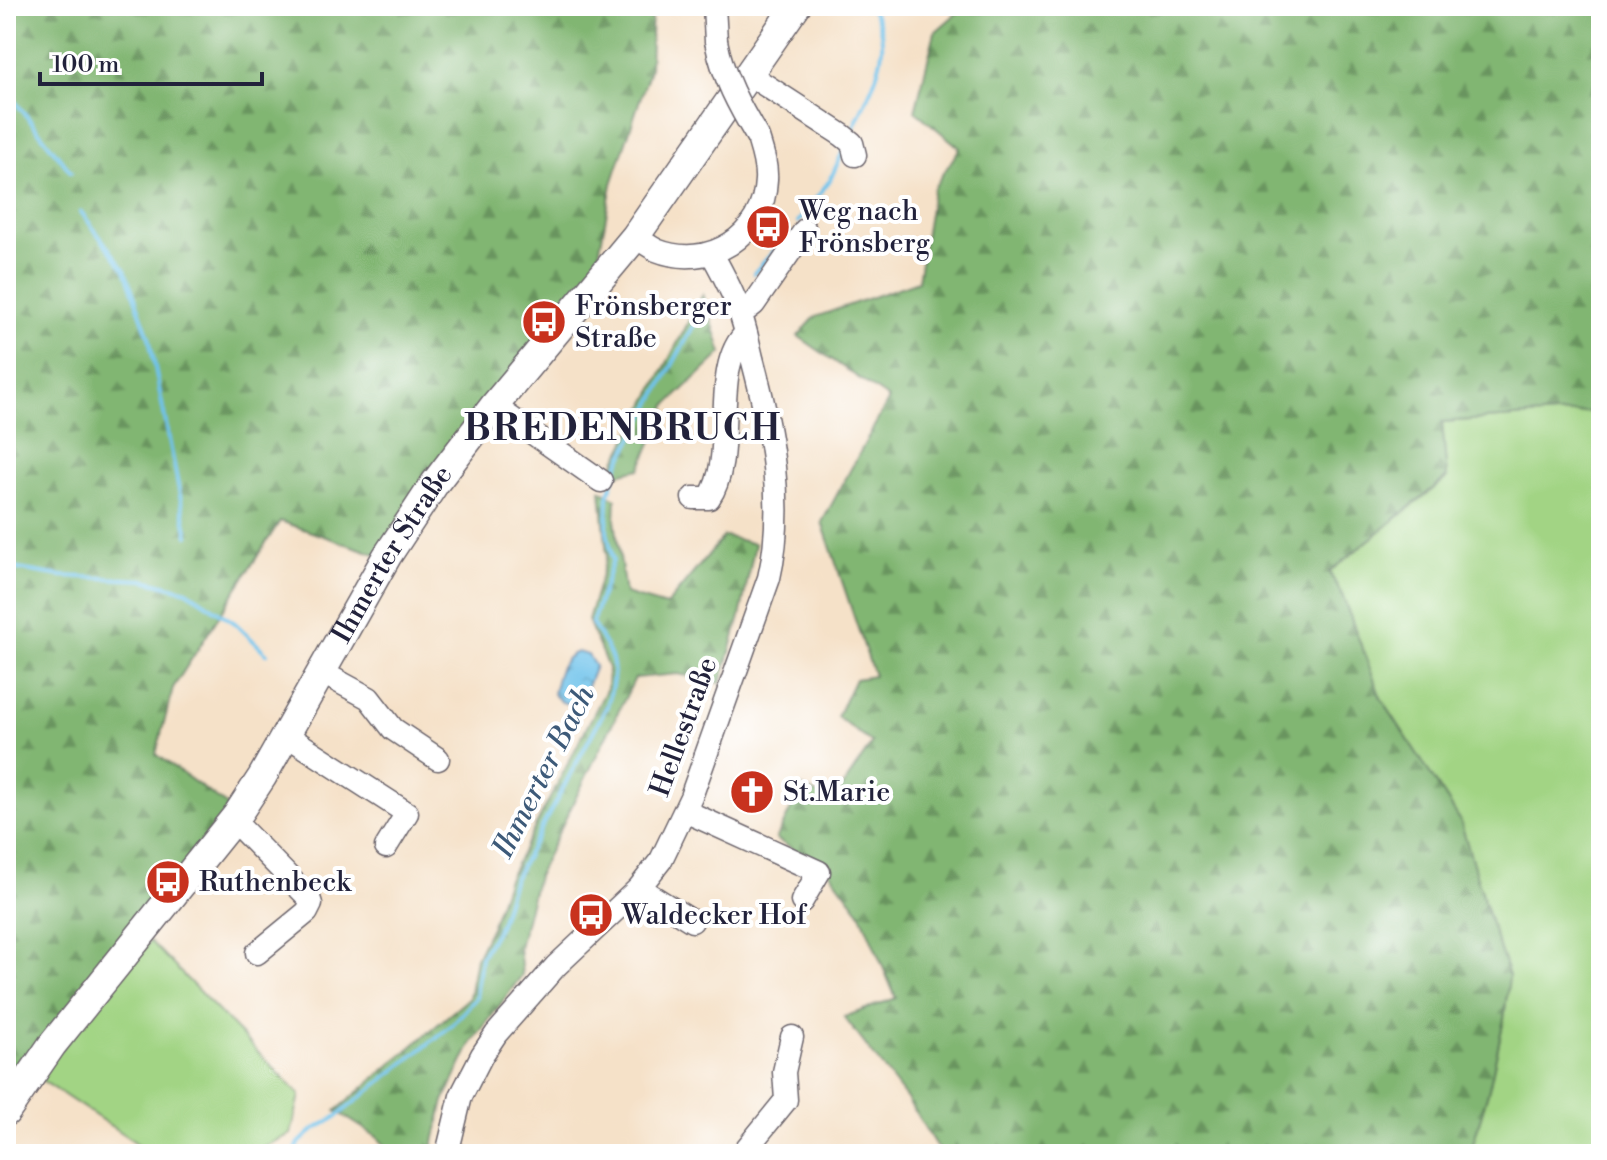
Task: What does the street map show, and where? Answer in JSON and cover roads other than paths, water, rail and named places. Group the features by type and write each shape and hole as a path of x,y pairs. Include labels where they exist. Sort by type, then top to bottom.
{"main road":[{"name":"Ihmerter Straße","path":"6,1112 52,1045 234,821 387,556 435,483 494,406 635,237 796,6"}],"street":[{"path":"635,237 657,250 677,255 712,254 725,249 745,233 761,206 767,178 758,138 729,87 720,64 714,6"},
{"path":"748,74 850,144"},
{"path":"693,498 709,498 716,488 731,365 744,323 805,230"},
{"name":"Hellestraße","path":"447,1154 461,1096 496,1034 556,966 639,888 661,860 685,811 758,612 776,551 776,497 771,441 744,323 712,254"},
{"path":"494,406 601,481"},
{"path":"321,672 369,698 393,729 438,759"},
{"path":"286,735 407,813 386,847"},
{"path":"685,811 819,872 802,901"},
{"path":"234,821 309,898 311,904 307,912 257,953"},
{"path":"639,888 692,921"},
{"path":"742,1154 786,1100 784,1072 792,1037"}],"water":[{"path":"577,652 588,655 595,666 582,699 573,705 562,702 553,694 563,664"}],"waterway":[{"name":"Ihmerter Bach","path":"851,134 872,87 882,54 878,22 869,6"},
{"path":"6,90 71,172"},
{"name":"Ihmerter Bach","path":"798,222 830,180 844,149"},
{"path":"81,212 125,270 149,337 188,536"},
{"name":"Ihmerter Bach","path":"754,273 790,233"},
{"name":"Ihmerter Bach","path":"294,1154 298,1144 312,1131 336,1117 452,1025 476,998 481,957 500,924 513,881 607,706 613,663 592,623 613,560 607,531 608,497 618,465 706,303"},
{"path":"6,567 61,576 144,580 187,591 235,623 267,654"}],"place":[{"name":"Weg nach Frönsberg","path":"768,227"},
{"name":"Frönsberger Straße","path":"544,322"},
{"name":"St.Marie","path":"752,792"},
{"name":"Ruthenbeck","path":"168,882"},
{"name":"Waldecker Hof","path":"591,915"}],"district":[{"name":"BREDENBRUCH","path":"623,429"}]}
